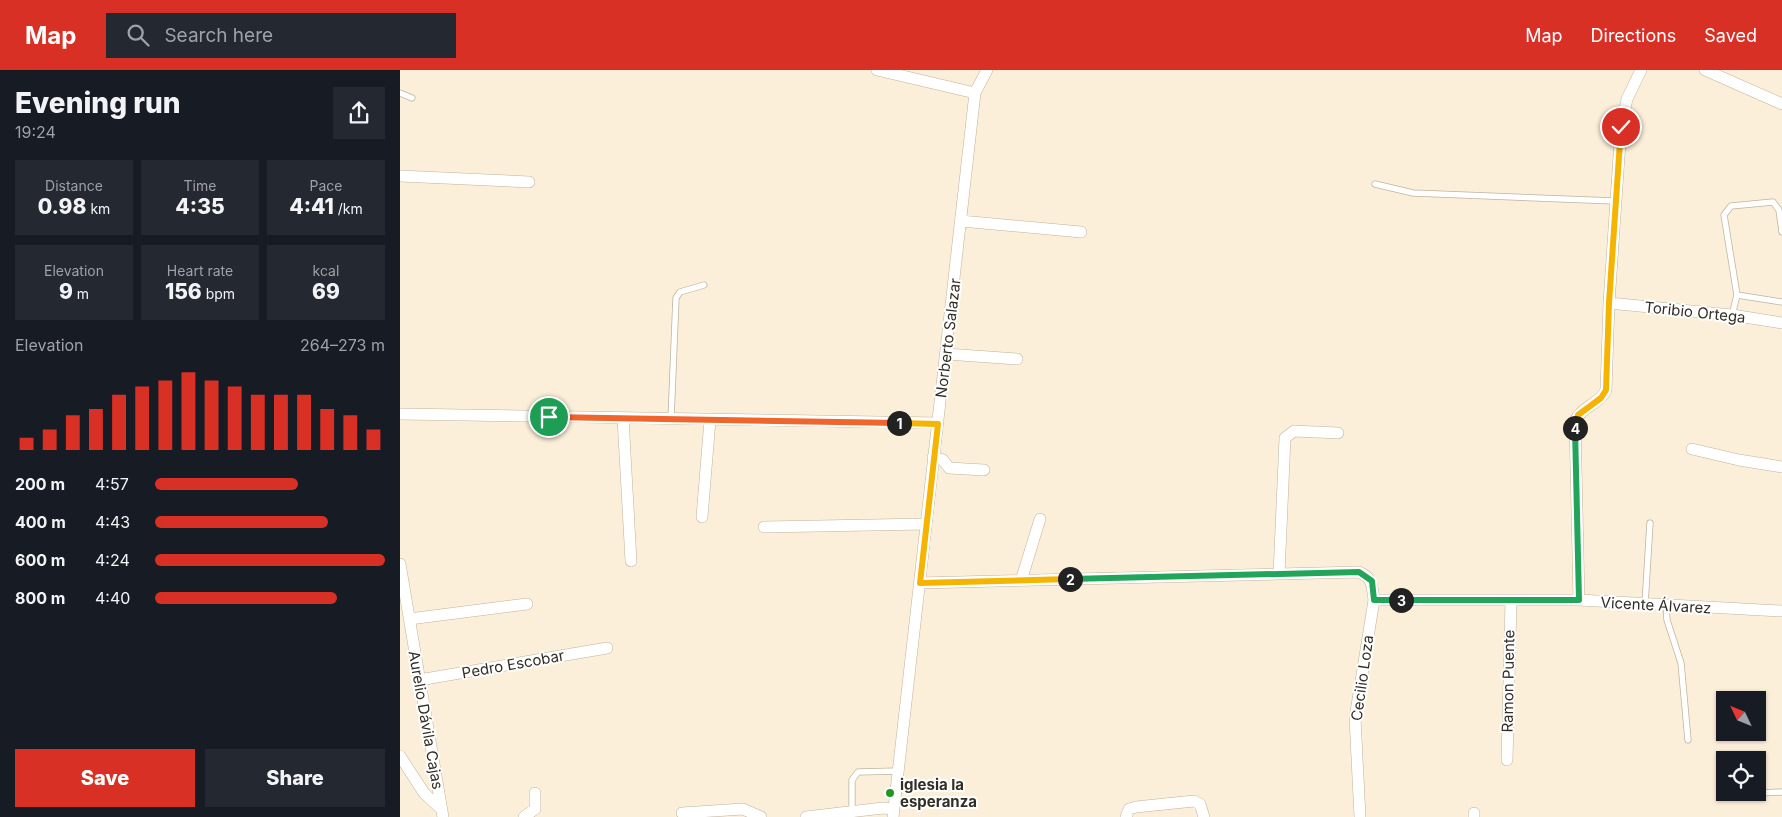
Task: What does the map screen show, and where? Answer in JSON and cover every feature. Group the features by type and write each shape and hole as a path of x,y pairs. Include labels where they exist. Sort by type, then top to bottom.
{"street":[{"path":"877,70 976,93"},
{"name":"Norberto Salazar","path":"893,813 976,93 987,70"},
{"path":"1579,600 1575,421 1578,415 1601,398 1606,390 1609,303 1621,127 1627,99 1641,70"},
{"path":"1705,70 1782,104"},
{"path":"400,176 529,182"},
{"path":"961,221 1081,232"},
{"name":"Toribio Ortega","path":"1609,303 1732,315 1782,323"},
{"path":"946,354 1017,359"},
{"path":"400,414 938,424"},
{"path":"623,418 631,560"},
{"path":"702,517 710,420"},
{"path":"1279,574 1285,438 1294,431 1338,433"},
{"path":"1692,449 1782,467"},
{"path":"933,458 943,460 949,468 984,470"},
{"path":"1021,580 1040,519"},
{"path":"764,527 926,524"},
{"name":"Aurelio Dávila Cajas","path":"400,564 442,813"},
{"path":"920,583 1359,572 1372,581 1374,600"},
{"name":"Vicente Álvarez","path":"1374,600 1579,600 1782,611"},
{"name":"Cecilio Loza","path":"1360,817 1355,718 1374,600"},
{"name":"Ramon Puente","path":"1507,760 1511,601"},
{"path":"409,619 527,604"},
{"name":"Pedro Escobar","path":"420,680 607,648"},
{"path":"400,756 424,792 442,813"},
{"path":"524,817 535,810 535,793"},
{"path":"1126,817 1129,809 1136,807 1194,801 1200,804 1204,817"},
{"path":"682,813 743,808 761,817"},
{"path":"806,817 852,812 893,813"}],"lane":[{"path":"400,93 412,98"},
{"path":"1375,184 1414,193 1615,201"},
{"path":"1732,315 1737,295 1724,215 1726,211 1731,206 1773,202 1779,210 1782,232"},
{"path":"671,419 676,298 680,292 704,285"},
{"path":"1737,295 1782,302"},
{"path":"1645,604 1650,523"},
{"path":"1666,605 1667,620 1682,663 1688,740"},
{"path":"852,812 852,780 858,772 898,771"},
{"path":"1766,793 1782,792"}],"place":[{"name":"iglesia la esperanza","path":"890,793"}],"route":[{"path":"549,417 938,424 920,583 1359,572 1372,581 1374,600 1579,600 1575,421 1578,415 1601,398 1606,390 1609,303 1621,127"}]}
